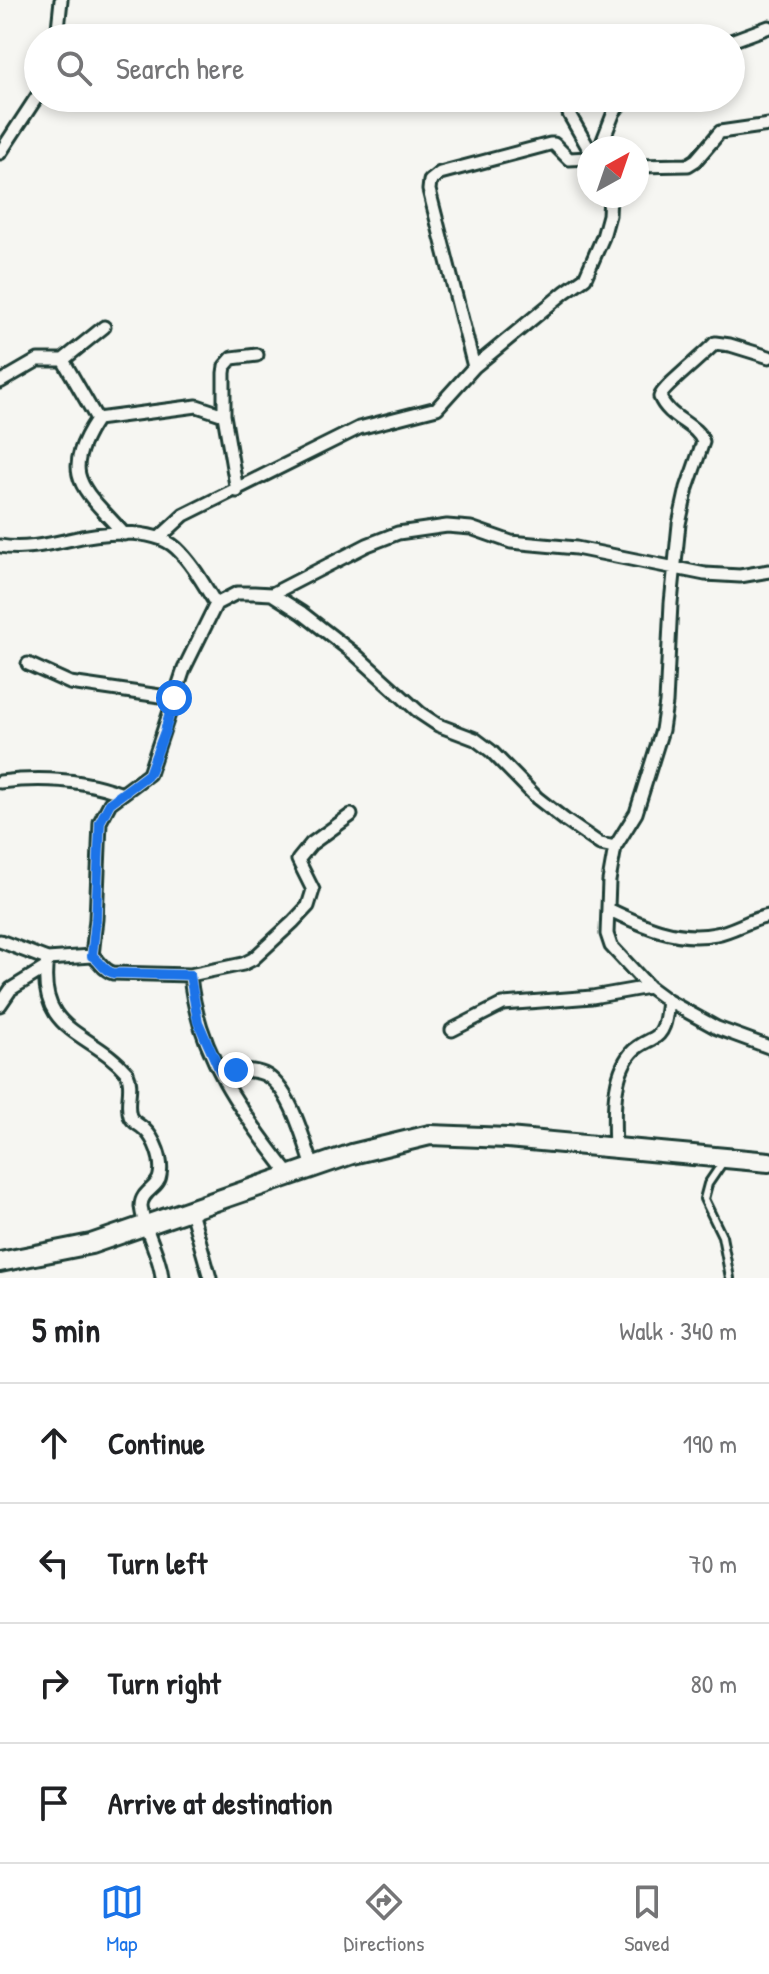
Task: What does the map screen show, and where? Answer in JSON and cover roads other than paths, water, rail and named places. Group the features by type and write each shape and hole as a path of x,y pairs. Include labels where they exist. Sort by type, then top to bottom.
{"main road":[{"path":"0,1262 91,1244 313,1167 430,1135 508,1138 769,1162"}],"street":[{"path":"58,24 61,0"},
{"path":"745,36 769,27"},
{"path":"0,153 27,112"},
{"path":"570,112 582,136"},
{"path":"605,136 614,112"},
{"path":"649,166 688,165 720,132 769,125"},
{"path":"474,367 429,190 430,181 440,173 550,144 572,160 577,159"},
{"path":"159,538 184,515 359,428 437,408 474,367 585,278 603,237 609,208"},
{"path":"0,382 38,360 63,360 104,327"},
{"path":"769,357 715,343 661,392 663,405 703,439 679,524 662,730 636,813 615,847 610,872 607,934 611,946 649,987 668,1001 717,1028 769,1047"},
{"path":"237,491 224,415 225,366 232,358 257,355"},
{"path":"63,360 97,419"},
{"path":"97,419 190,406 224,415"},
{"path":"97,419 78,452 79,474 98,507 124,534"},
{"path":"92,956 100,822 110,803 149,774 174,698 203,625 216,604 237,593 272,594 367,545 398,533 447,526 471,528 511,542 576,548 705,574 740,576 769,571"},
{"path":"0,546 31,547 93,534 159,538 185,558 216,604"},
{"path":"272,594 356,655 420,713 438,725 475,739 491,751 537,798 584,835 600,844 615,847"},
{"path":"28,664 70,683 174,698"},
{"path":"0,782 72,780 96,784 122,794"},
{"path":"0,1005 11,989 46,963 92,956 102,968 113,973 190,975 253,959 308,906 313,890 298,860 301,854 351,815"},
{"path":"608,909 657,930 678,935 716,934 769,916"},
{"path":"0,941 46,963"},
{"path":"46,963 45,987 49,999 65,1025 122,1067 130,1080 131,1120 146,1131 157,1150 161,1167 157,1184 142,1199 141,1206 162,1278"},
{"path":"190,975 198,1022 220,1071 246,1118 290,1175"},
{"path":"452,1030 503,1004 592,997 649,987"},
{"path":"615,1149 618,1082 625,1063 635,1049 659,1035 668,1001"},
{"path":"220,1071 257,1072 270,1078 281,1089 313,1167"},
{"path":"191,1211 210,1278"}],"lane":[{"path":"725,1159 708,1184 704,1199 722,1236 730,1278"}]}
